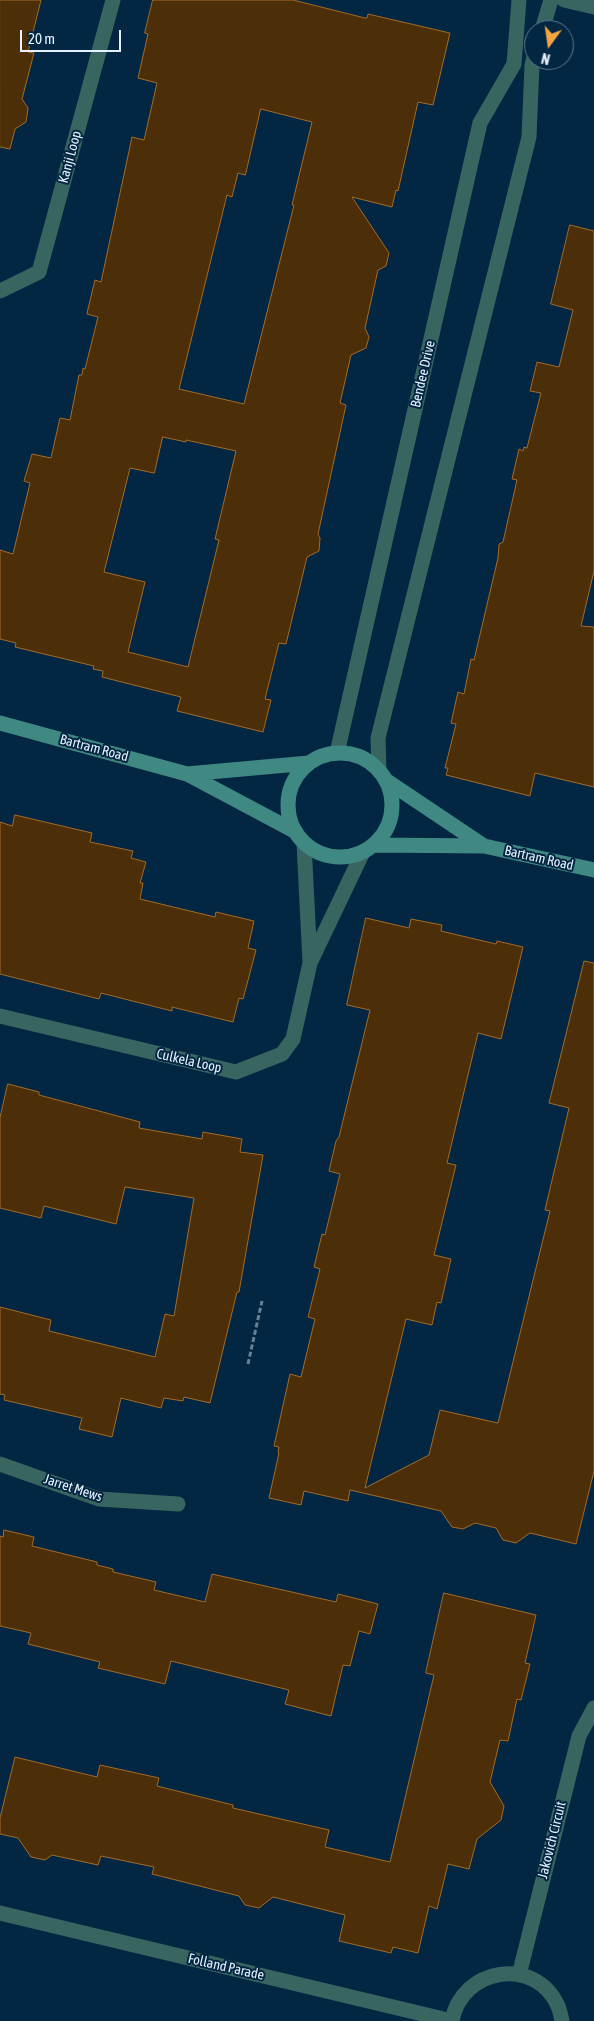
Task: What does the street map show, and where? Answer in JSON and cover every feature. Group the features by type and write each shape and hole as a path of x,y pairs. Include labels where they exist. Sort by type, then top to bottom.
{"street":[{"name":"Kanji Loop","path":"0,291 39,272 113,0"},
{"name":"Bendee Drive","path":"336,754 480,123 514,64 519,0"},
{"path":"545,20 552,0"},
{"path":"564,0 594,7"},
{"path":"383,776 367,760 353,754 336,754 322,757 309,763 298,775 291,788 288,803 290,818 300,838 321,854 339,858 368,849 385,832 392,816 392,798 383,776 378,738 529,137 532,70"},
{"name":"Bartram Road","path":"0,722 187,774 300,838"},
{"name":"Bartram Road","path":"187,774 309,763"},
{"name":"Bartram Road","path":"383,776 484,846"},
{"name":"Culkela Loop","path":"300,838 310,963"},
{"name":"Bartram Road","path":"368,849 484,846 594,870"},
{"name":"Culkela Loop","path":"0,1016 236,1072 282,1054 292,1039 310,963 368,849"},
{"name":"Jarret Mews","path":"0,1464 99,1499 178,1504"},
{"name":"Jakovich Circuit","path":"519,1975 579,1736 594,1708"},
{"name":"Folland Parade","path":"0,1913 452,2021"},
{"path":"452,2021 454,2009 464,1992 480,1980 498,1974 519,1975 530,1978 546,1990 558,2005 562,2021"}],"path":[{"path":"248,1364 262,1301"}],"building":[{"path":"0,0 41,0 28,52 34,53 22,99 28,108 26,122 15,129 10,149 0,147"},
{"path":"153,0 293,0 365,18 367,18 368,14 450,33 433,105 418,102 398,191 396,190 392,207 352,197 389,253 386,266 378,270 365,328 369,337 366,348 351,355 340,403 346,405 318,534 320,538 319,551 307,557 286,644 279,643 265,699 271,700 263,732 177,711 181,697 102,677 103,671 93,669 94,666 15,647 16,643 0,639 0,550 13,554 30,483 24,481 32,454 51,458 60,418 70,420 79,375 82,375 83,368 85,369 98,317 87,314 88,309 95,280 101,282 132,137 144,140 157,83 138,78 148,34 145,33","holes":["261,109 312,122 292,205 294,205 244,404 179,389 227,195 232,197 238,173 245,175","163,437 236,451 215,539 219,540 188,667 128,652 145,582 104,572 130,468 154,473"]},
{"path":"570,225 594,231 594,571 581,626 594,627 594,787 535,773 530,796 446,775 448,768 445,768 456,724 451,723 458,692 464,694 471,659 474,660 498,558 499,544 503,542 517,480 512,479 519,449 523,451 524,447 527,448 541,393 530,391 537,362 559,367 573,310 551,304"},
{"path":"15,815 92,833 90,842 133,851 131,858 146,862 140,883 143,883 140,899 215,917 216,912 254,921 248,948 256,950 243,999 239,998 233,1022 172,1007 172,1011 101,993 99,999 0,974 0,822 12,826"},
{"path":"366,918 409,928 411,919 442,925 441,931 496,944 497,941 523,947 501,1039 478,1033 447,1163 456,1165 434,1255 451,1259 441,1303 437,1302 432,1325 406,1319 365,1488 429,1455 440,1410 498,1423 550,1211 545,1210 569,1108 549,1103 584,961 594,963 594,1471 576,1544 530,1533 516,1543 503,1540 496,1528 475,1523 463,1529 452,1527 441,1511 350,1490 348,1501 304,1491 301,1505 269,1498 279,1453 279,1447 274,1446 290,1374 301,1377 315,1319 308,1317 320,1269 314,1267 322,1234 325,1235 340,1174 329,1171 370,1010 347,1005"},
{"path":"8,1084 39,1092 39,1095 140,1122 139,1128 202,1139 203,1132 242,1139 240,1152 263,1155 239,1292 237,1292 210,1403 184,1397 183,1401 164,1398 161,1408 121,1398 112,1437 79,1429 82,1418 4,1400 5,1395 0,1394 0,1307 51,1320 49,1331 155,1357 165,1314 174,1316 194,1198 125,1187 116,1224 44,1206 41,1218 0,1208 0,1118"},
{"path":"4,1530 34,1537 32,1546 97,1562 97,1565 113,1569 113,1572 156,1582 154,1590 205,1602 212,1574 336,1602 338,1594 378,1604 370,1634 359,1631 350,1666 343,1665 331,1716 285,1704 289,1690 171,1661 165,1684 98,1668 100,1662 28,1644 31,1633 0,1626 0,1536 3,1537"},
{"path":"444,1593 536,1615 525,1663 530,1664 521,1700 517,1699 508,1741 500,1740 490,1782 504,1806 501,1820 477,1839 469,1869 448,1864 437,1909 429,1906 418,1953 393,1947 391,1953 339,1941 345,1915 273,1897 259,1908 245,1905 239,1896 152,1874 154,1867 101,1856 98,1865 52,1855 45,1860 31,1857 18,1838 0,1834 0,1818 15,1757 97,1777 100,1765 159,1778 157,1786 233,1805 233,1808 329,1830 325,1847 390,1862 434,1675 426,1673"}]}
